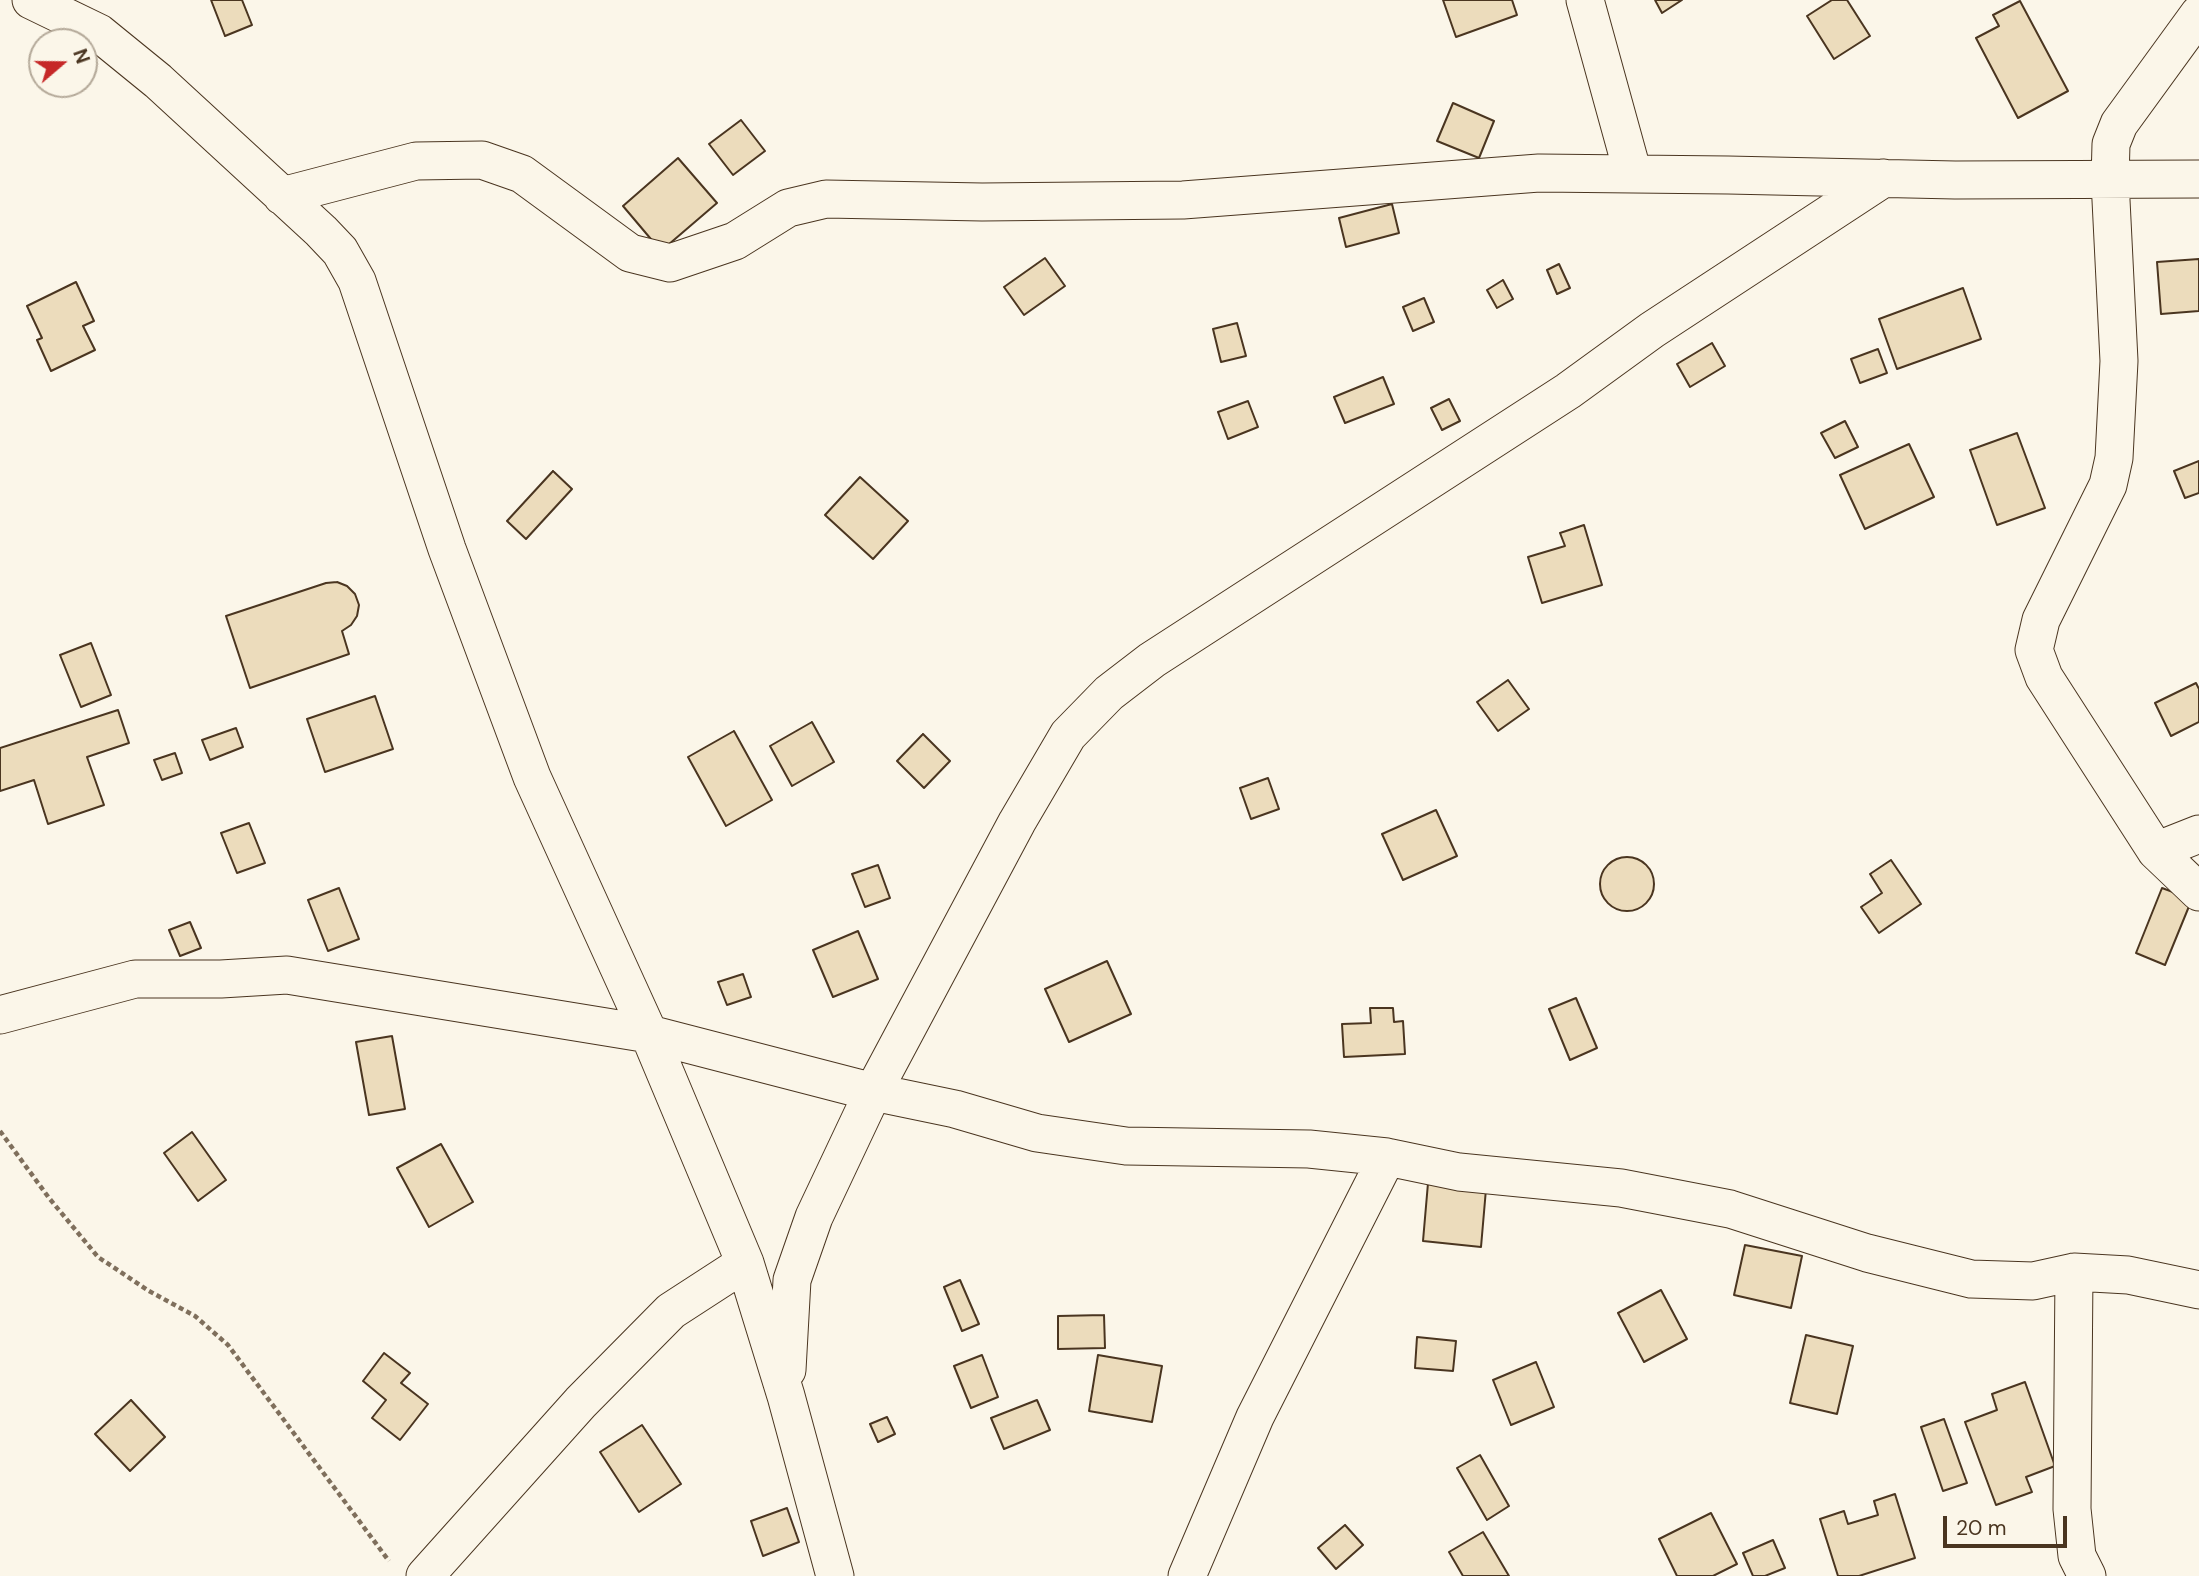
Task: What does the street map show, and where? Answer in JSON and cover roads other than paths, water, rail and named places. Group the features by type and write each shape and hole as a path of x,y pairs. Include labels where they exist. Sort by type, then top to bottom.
{"street":[{"path":"31,0 99,33 158,80 340,251 357,281 447,549 531,777 649,1034 745,1263 786,1396 835,1576"},
{"path":"1585,0 1633,174"},
{"path":"2199,14 2119,124 2111,144 2110,180 2119,361 2114,458 2108,485 2041,620 2034,650 2044,677 2156,851 2199,892"},
{"path":"282,196 416,160 482,160 522,174 630,253 670,263 735,241 788,208 826,199 982,202 1182,200 1539,173 2199,179"},
{"path":"786,1396 792,1280 814,1217 873,1092 1017,822 1068,735 1110,693 1152,660 1568,391 1652,330 1884,178"},
{"path":"2156,851 2199,834"},
{"path":"0,1015 135,979 221,979 287,975 649,1034 873,1092 955,1109 1037,1133 1126,1146 1309,1149 1387,1157 1460,1172 1621,1188 1730,1209 1867,1253 1971,1279 2033,1280 2074,1272 2128,1275 2199,1290"},
{"path":"1186,1576 1255,1417 1387,1157"},
{"path":"408,1570 671,1311 745,1263"},
{"path":"2074,1272 2072,1509 2077,1556 2087,1576"}]}
